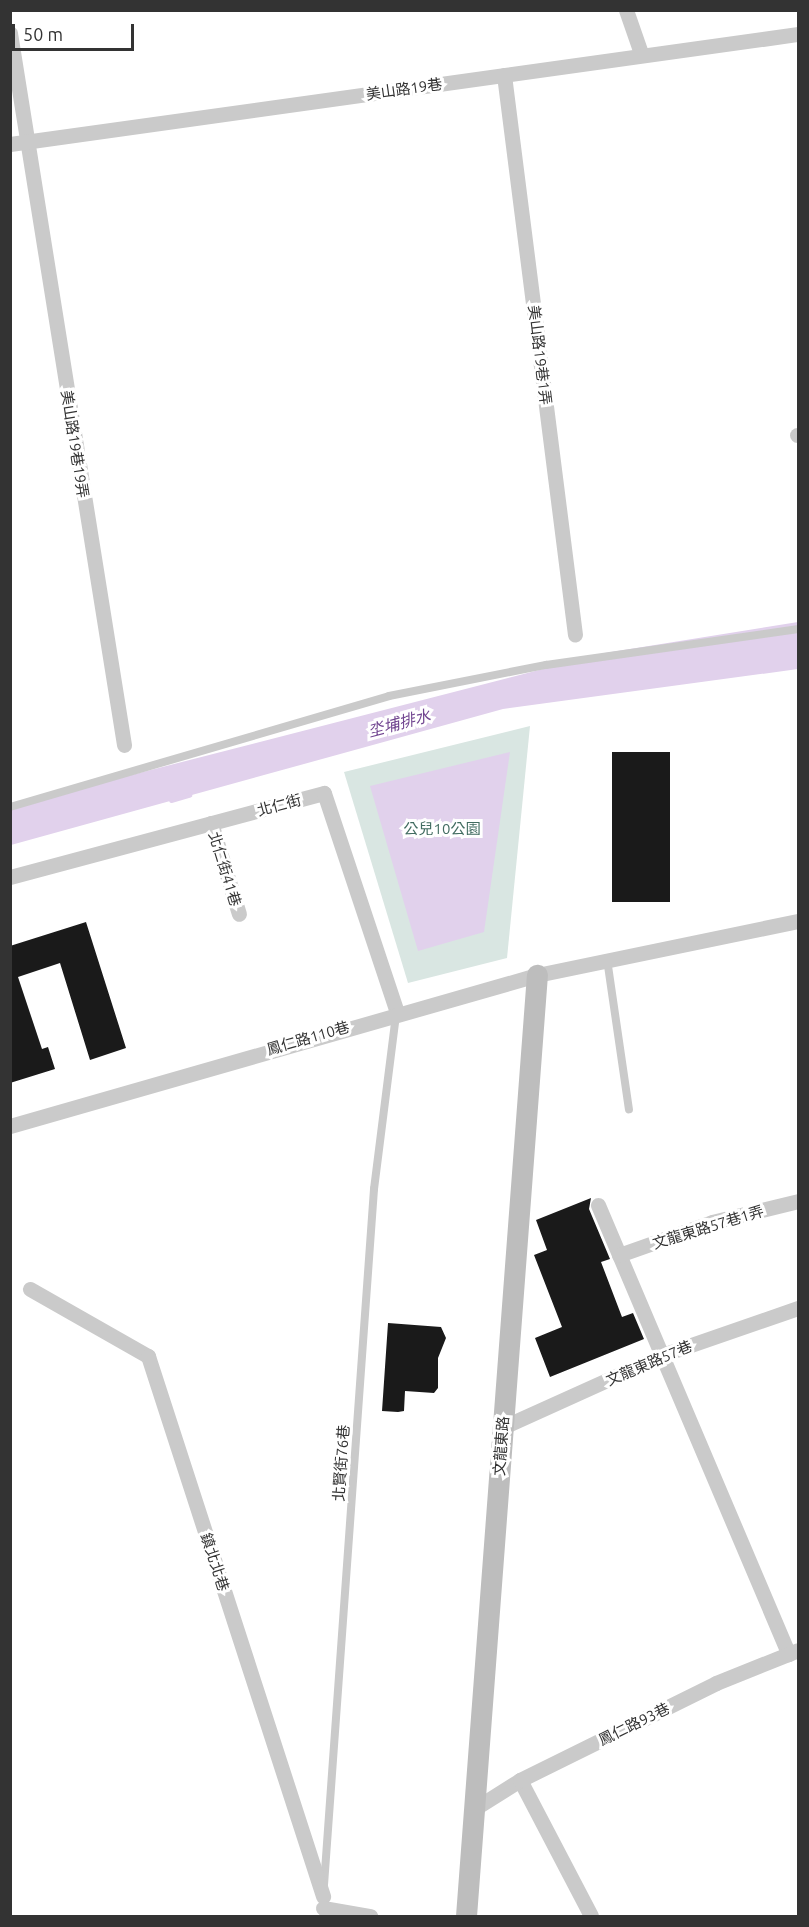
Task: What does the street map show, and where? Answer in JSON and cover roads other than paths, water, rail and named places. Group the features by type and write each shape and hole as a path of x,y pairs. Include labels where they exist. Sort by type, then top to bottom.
{"street":[{"path":"626,10 641,53"},
{"name":"美山路19巷19弄","path":"10,33 124,745"},
{"name":"美山路19巷","path":"10,144 504,75 641,53 798,34"},
{"name":"美山路19巷1弄","path":"504,75 575,635"},
{"name":"北仁街","path":"10,876 324,793 396,1012"},
{"name":"北仁街41巷","path":"212,823 240,914"},
{"name":"鳳仁路110巷","path":"10,1126 396,1012 537,975 607,958 798,921"},
{"name":"文龍東路","path":"466,1917 537,975"},
{"name":"文龍東路57巷1弄","path":"619,1255 712,1222 798,1201"},
{"path":"598,1205 794,1652"},
{"name":"鎮北北巷","path":"30,1289 148,1356 323,1907"},
{"name":"文龍東路57巷","path":"503,1427 665,1354 798,1308"},
{"name":"鳳仁路93巷","path":"474,1809 520,1780 716,1683 794,1652"},
{"path":"520,1780 591,1917"},
{"path":"323,1907 370,1917"}],"lane":[{"path":"10,807 389,696 546,665 798,629"},
{"path":"607,958 629,1109"},
{"name":"北賢街76巷","path":"323,1907 374,1189 396,1012"}],"water":[{"path":"798,622 798,669 503,709 11,845 11,806 605,653"},
{"path":"510,752 484,932 418,951 370,786"}],"waterway":[{"name":"坔埔排水","path":"171,800 189,795"}],"park label":[{"name":"公兒10公園","path":"442,829"}]}
